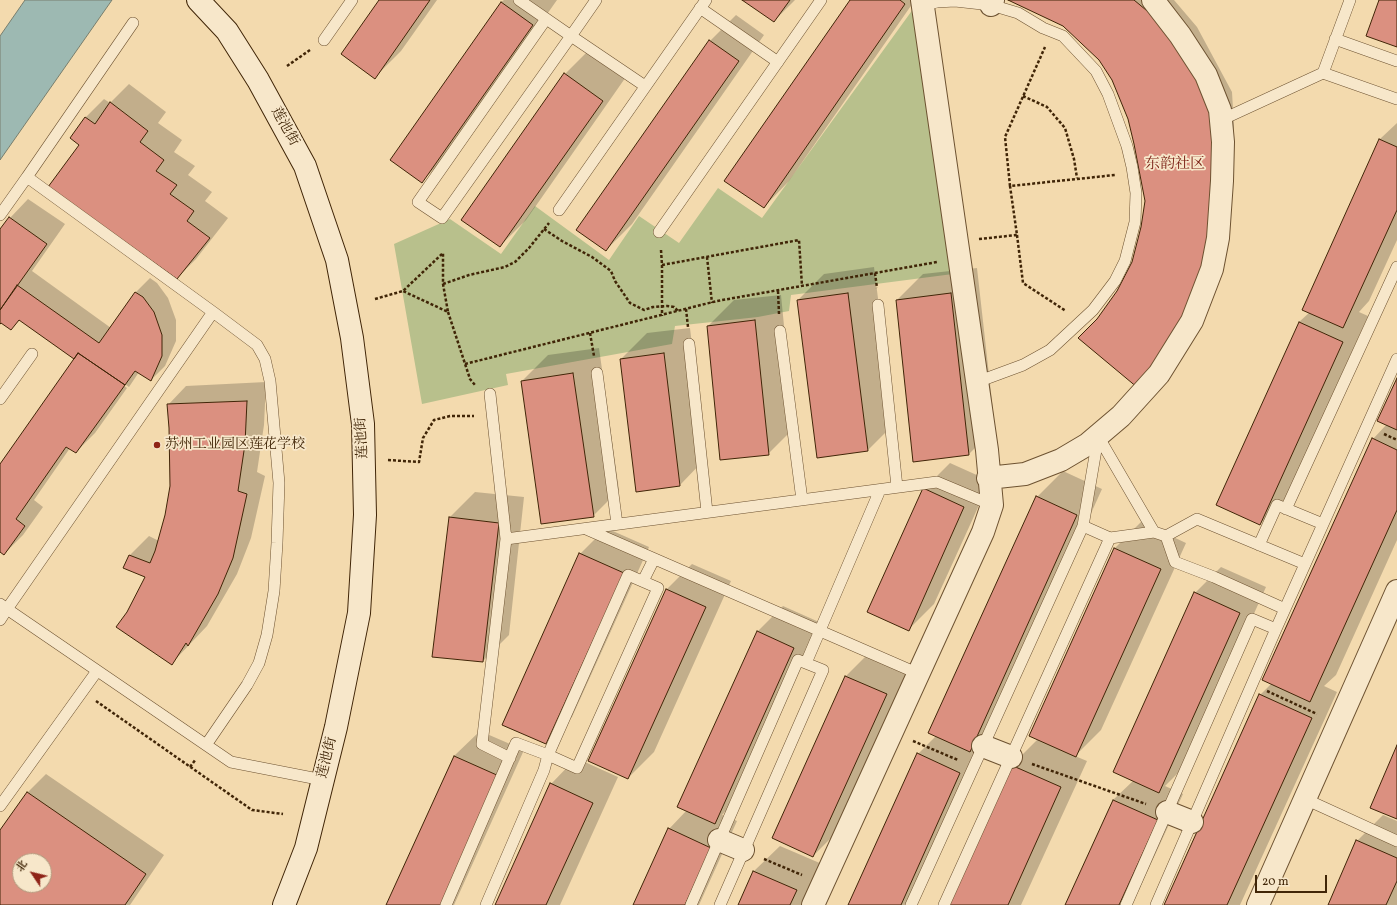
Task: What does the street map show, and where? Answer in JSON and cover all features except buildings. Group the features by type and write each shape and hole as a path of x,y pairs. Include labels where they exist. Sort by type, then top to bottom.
{"street":[{"name":"莲池街","path":"198,0 227,31 258,80 305,166 337,260 352,338 363,424 365,515 360,606 336,727 306,848 284,905"},
{"path":"988,478 1024,474 1061,460 1088,444 1121,416 1159,374 1192,321 1212,269 1218,238 1223,142 1220,110 1206,75 1180,35 1152,0"},
{"path":"813,905 983,532 992,506 988,478 987,450 922,3"},
{"path":"1258,905 1397,591"},
{"path":"983,746 1011,757"},
{"path":"1167,812 1192,822"},
{"path":"719,840 743,850"}],"lane":[{"path":"324,40 352,0"},
{"path":"519,0 645,86"},
{"path":"546,18 418,202 442,218 596,0"},
{"path":"659,232 821,0"},
{"path":"1323,73 1350,0"},
{"path":"922,3 954,1 992,3 1018,13 1042,28 1062,36 1096,71 1117,117 1127,146 1136,193 1135,222 1125,261 1115,281 1094,310 1050,350 1023,365 977,382"},
{"path":"559,210 703,4 778,62"},
{"path":"0,215 134,24"},
{"path":"1335,39 1397,61"},
{"path":"1221,120 1323,73 1397,99"},
{"path":"27,177 257,345 265,359 270,381 279,483 274,583 267,635 259,663 247,685 206,745"},
{"path":"1286,509 1397,267"},
{"path":"878,305 897,487"},
{"path":"0,620 4,607 213,312"},
{"path":"780,331 802,500"},
{"path":"690,344 707,512"},
{"path":"0,399 32,354"},
{"path":"1156,905 1276,629 1397,359"},
{"path":"597,373 617,524"},
{"path":"490,394 506,539 482,744 510,758"},
{"path":"910,905 1083,526 1098,436"},
{"path":"1098,436 1154,532"},
{"path":"506,539 937,482 992,506"},
{"path":"806,663 880,490"},
{"path":"1259,545 1277,505 1323,524"},
{"path":"1083,526 1110,538 1154,532 1166,536 1197,519 1305,564"},
{"path":"585,529 919,674"},
{"path":"1166,536 1175,562 1214,577 1285,609"},
{"path":"944,905 1110,538"},
{"path":"643,581 654,559"},
{"path":"446,905 516,743 548,756 577,768 658,588 628,575 548,756 544,770 486,905"},
{"path":"4,607 231,762 323,780"},
{"path":"1126,905 1252,619 1276,629"},
{"path":"691,905 798,660 822,670 720,905"},
{"path":"0,806 97,671"},
{"path":"1305,799 1397,841"}],"path":[{"path":"1051,31 1005,137 1010,186 1023,283 1082,321"},
{"path":"287,66 324,40"},
{"path":"1023,96 1047,107 1065,128 1074,159 1077,178"},
{"path":"1010,186 1133,173"},
{"path":"443,284 469,275 505,267 515,262 529,248 559,210"},
{"path":"544,229 562,241 592,257 611,271 615,281 630,303 644,310 654,307 674,307 678,311"},
{"path":"659,232 662,265 662,316"},
{"path":"465,364 678,311 802,286 1017,234"},
{"path":"662,265 799,240 802,286"},
{"path":"375,299 403,291 443,253 443,284 448,312 465,364 470,379 473,383 490,394"},
{"path":"707,257 712,303"},
{"path":"403,291 448,312"},
{"path":"778,291 780,331"},
{"path":"590,333 597,373"},
{"path":"388,460 419,462 423,438 434,420 450,416 492,416"},
{"path":"1252,684 1339,723"},
{"path":"82,692 252,810 283,814"},
{"path":"892,732 973,767"},
{"path":"1011,757 1167,812"},
{"path":"743,850 823,884"}],"green space":[{"path":"916,5 953,274 791,295 789,311 758,317 675,326 672,344 506,374 508,385 422,404 394,244 450,219 501,254 535,206 609,260 639,216 679,243 718,188 762,218"}],"water":[{"path":"25,0 112,0 0,160 0,36"}],"place":[{"name":"苏州工业园区莲花学校","path":"157,445"}],"district":[{"name":"东韵社区","path":"1175,165"}]}
